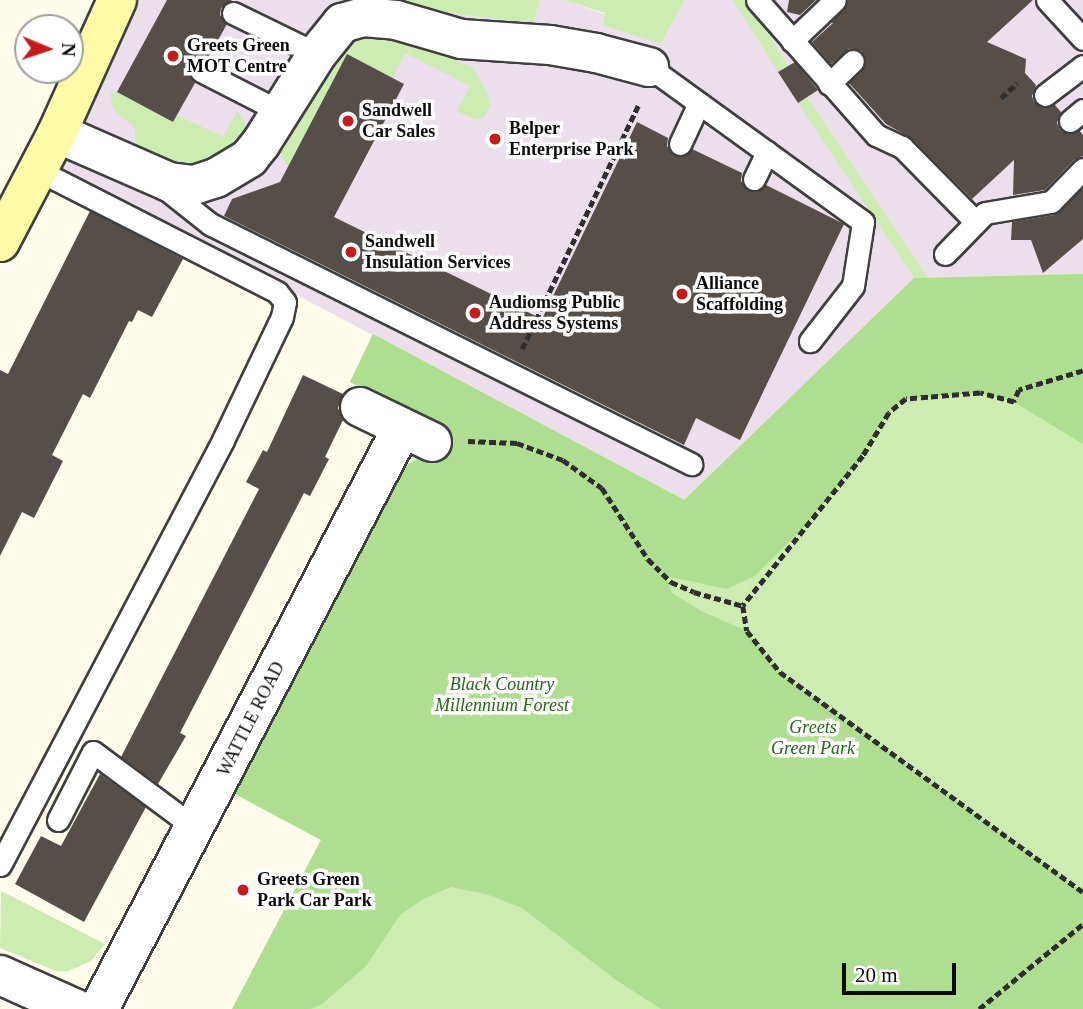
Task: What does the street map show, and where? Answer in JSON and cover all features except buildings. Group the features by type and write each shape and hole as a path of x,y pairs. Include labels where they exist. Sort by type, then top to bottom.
{"street":[{"path":"0,242 57,133 117,0"},
{"path":"57,133 148,175 194,185 216,178 249,158 317,54 342,23 361,8 461,39 550,45 596,52 652,69"},
{"path":"360,407 417,435"},
{"name":"WATTLE ROAD","path":"99,1009 194,827 417,435"},
{"path":"0,975 76,1009"}],"lane":[{"path":"757,0 876,135 902,147 946,185 976,222"},
{"path":"792,41 835,0"},
{"path":"1049,1 1083,39"},
{"path":"233,12 317,54"},
{"path":"829,83 853,61"},
{"path":"1045,95 1083,66"},
{"path":"652,69 767,152 825,204 863,222 853,286 810,341"},
{"path":"201,71 281,112"},
{"path":"680,144 699,103"},
{"path":"754,179 767,152"},
{"path":"945,254 985,213 1051,202 1083,169"},
{"path":"0,864 223,440 282,317 285,302 277,292 37,170"},
{"path":"148,175 210,224 510,374 562,393 633,428 691,464"},
{"path":"58,820 93,752 194,827"}],"path":[{"path":"510,374 652,69"},
{"path":"1083,371 1019,390 1014,402 980,393 906,399 889,413 863,456 743,606 747,631 780,672 1083,892"},
{"path":"417,435 517,443 563,460 603,488 648,559 671,582 694,592 743,606"},
{"path":"979,1009 1013,978 1083,924"}],"shaded area":[{"name":"Belper Enterprise Park","path":"117,0 405,0 421,7 462,15 533,23 540,0 563,0 605,14 602,24 661,44 685,0 1083,0 1083,274 914,278 684,500 42,160 78,84 84,84 84,70"}],"green space":[{"path":"405,0 540,0 533,23 462,15 421,7"},
{"path":"563,0 685,0 661,44 602,25 605,13"},
{"path":"733,0 748,0 788,66 778,72"},
{"path":"378,36 433,50 473,68 488,95 490,106 485,116 476,120 457,111 470,86 405,53 393,78 288,167 280,153 337,58 346,45 359,38"},
{"path":"117,92 173,122 177,115 223,137 237,111 244,121 245,129 241,138 215,158 197,165 181,166 136,150 135,128 113,109 110,93"},
{"name":"Black Country Millennium Forest","path":"807,97 928,278 1083,274 1083,1009 232,1009 321,840 240,797 408,463 417,459 435,461 449,432 350,382 373,334 685,500 914,278 798,103"},
{"name":"Black Country Millennium Forest","path":"1083,274 1083,444 1014,402 980,393 906,399 889,413 863,456 805,526 755,576 727,589 666,576 672,593 703,612 747,631 780,672 1083,892 1083,1009 661,1009 616,980 522,908 486,894 451,887 425,898 400,915 366,966 322,1004 311,1009 232,1009 321,840 230,791 401,469 417,459 435,461 449,432 350,382 373,334 684,500 914,278"},
{"path":"1,891 105,944 91,961 68,971 56,971 0,948"}],"place":[{"name":"Greets Green MOT Centre","path":"173,56"},
{"name":"Sandwell Car Sales","path":"348,121"},
{"name":"Belper Enterprise Park","path":"495,139"},
{"name":"Sandwell Insulation Services","path":"351,252"},
{"name":"Alliance Scaffolding","path":"682,294"},
{"name":"Audiomsg Public Address Systems","path":"475,313"},
{"name":"Greets Green Park Car Park","path":"243,890"}],"park label":[{"name":"Greets Green Park","path":"813,738"}]}
